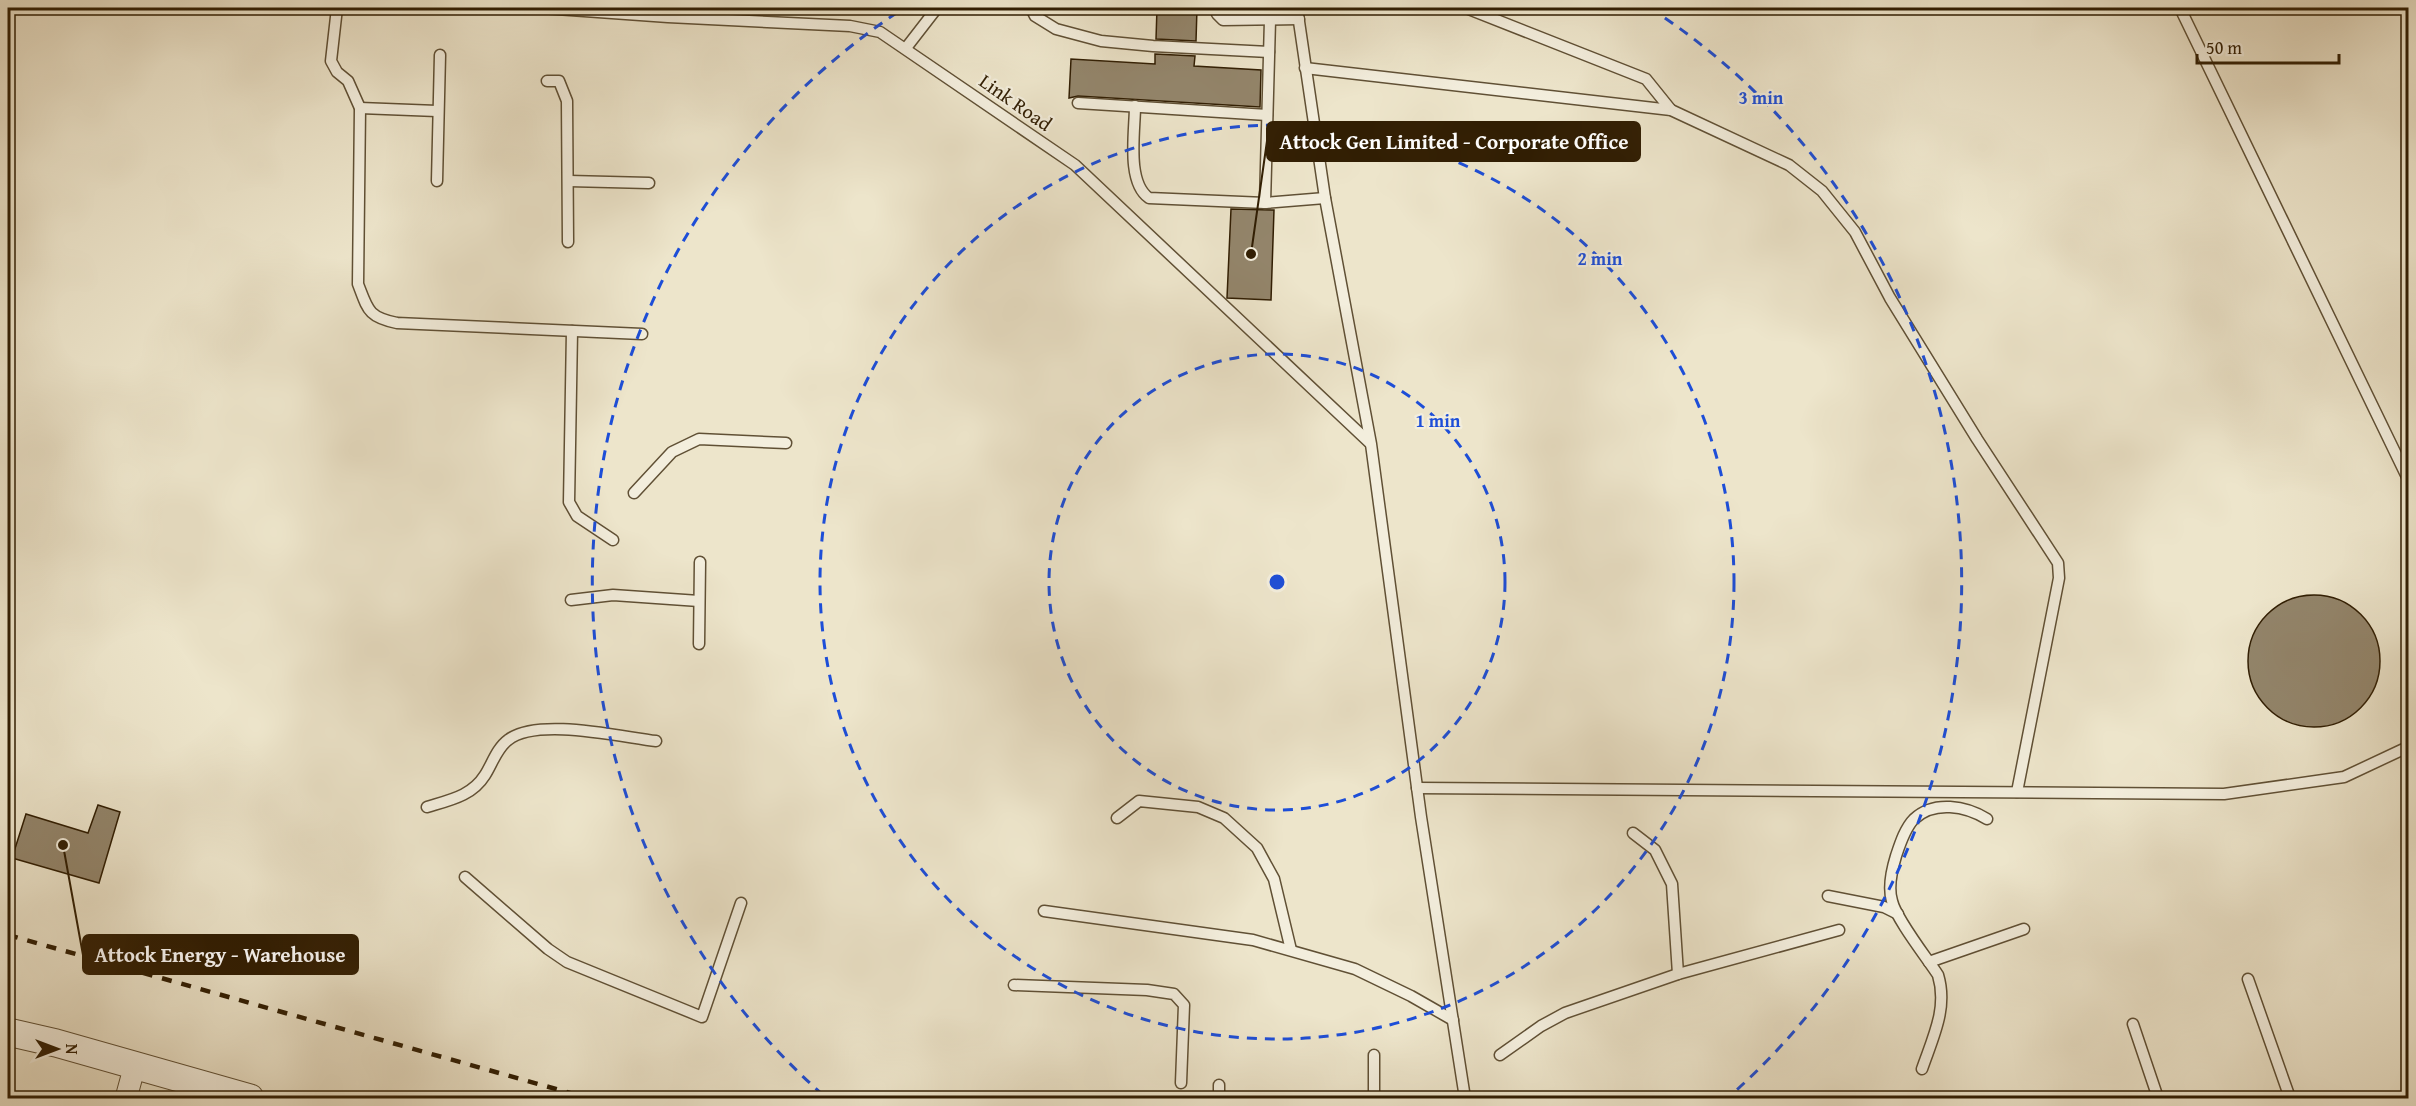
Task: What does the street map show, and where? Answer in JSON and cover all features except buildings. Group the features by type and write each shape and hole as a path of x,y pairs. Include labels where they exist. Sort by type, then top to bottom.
{"street":[{"path":"8,1032 135,1065 210,1093 250,1098"},
{"path":"126,1098 135,1065"}],"lane":[{"path":"337,8 331,61 337,72 348,81 360,108 358,284 368,310 380,320 397,323 642,334"},
{"name":"Link Road","path":"542,8 850,26 880,32 1076,165 1371,444"},
{"path":"906,48 937,8"},
{"path":"1031,8 1035,16 1056,29 1101,41 1269,52"},
{"path":"1217,8 1217,14 1223,20 1270,20 1298,13 1324,198 1371,444 1417,788 1465,1098"},
{"path":"1466,8 1646,79 1671,110"},
{"path":"2180,8 2407,472"},
{"path":"1265,203 1270,20"},
{"path":"436,181 440,55"},
{"path":"1305,68 1671,110 1789,165 1822,190 1855,232 1890,298 2058,563 2059,578 2017,792"},
{"path":"547,81 559,81 567,101 568,242"},
{"path":"1078,103 1267,115"},
{"path":"1135,106 1137,182 1144,195 1149,198 1265,203 1324,198"},
{"path":"360,108 437,111"},
{"path":"569,181 649,183"},
{"path":"572,331 569,502 577,516 613,540"},
{"path":"634,493 672,452 699,439 786,443"},
{"path":"699,644 700,562"},
{"path":"571,600 613,595 699,601"},
{"path":"427,807 466,795 484,777 508,740 529,731 553,728 656,741"},
{"path":"1417,788 2224,794 2344,777 2409,747"},
{"path":"1117,818 1139,801 1198,807 1224,818 1257,848 1274,879 1291,950"},
{"path":"1922,1069 1942,1012 1942,987 1938,975 1892,901 1893,866 1901,842 1914,820 1924,813 1947,807 1972,810 1987,819"},
{"path":"1633,832 1655,850 1672,884 1678,974"},
{"path":"465,877 548,949 567,962 702,1017 741,903"},
{"path":"1828,896 1884,907 1898,914"},
{"path":"1044,911 1253,940 1291,950 1354,969 1411,996 1453,1020"},
{"path":"1500,1055 1541,1026 1565,1013 1678,974 1839,930"},
{"path":"1929,962 2024,930"},
{"path":"2248,979 2290,1098"},
{"path":"1014,985 1147,990 1174,994 1184,1005 1180,1083"},
{"path":"2133,1024 2158,1098"},
{"path":"1374,1055 1374,1098"},
{"path":"1219,1085 1219,1098"}],"railway":[{"path":"8,935 588,1098"}],"place":[{"name":"Attock Gen Limited - Corporate Office","path":"1251,254"},
{"name":"Attock Energy - Warehouse","path":"63,845"}]}
